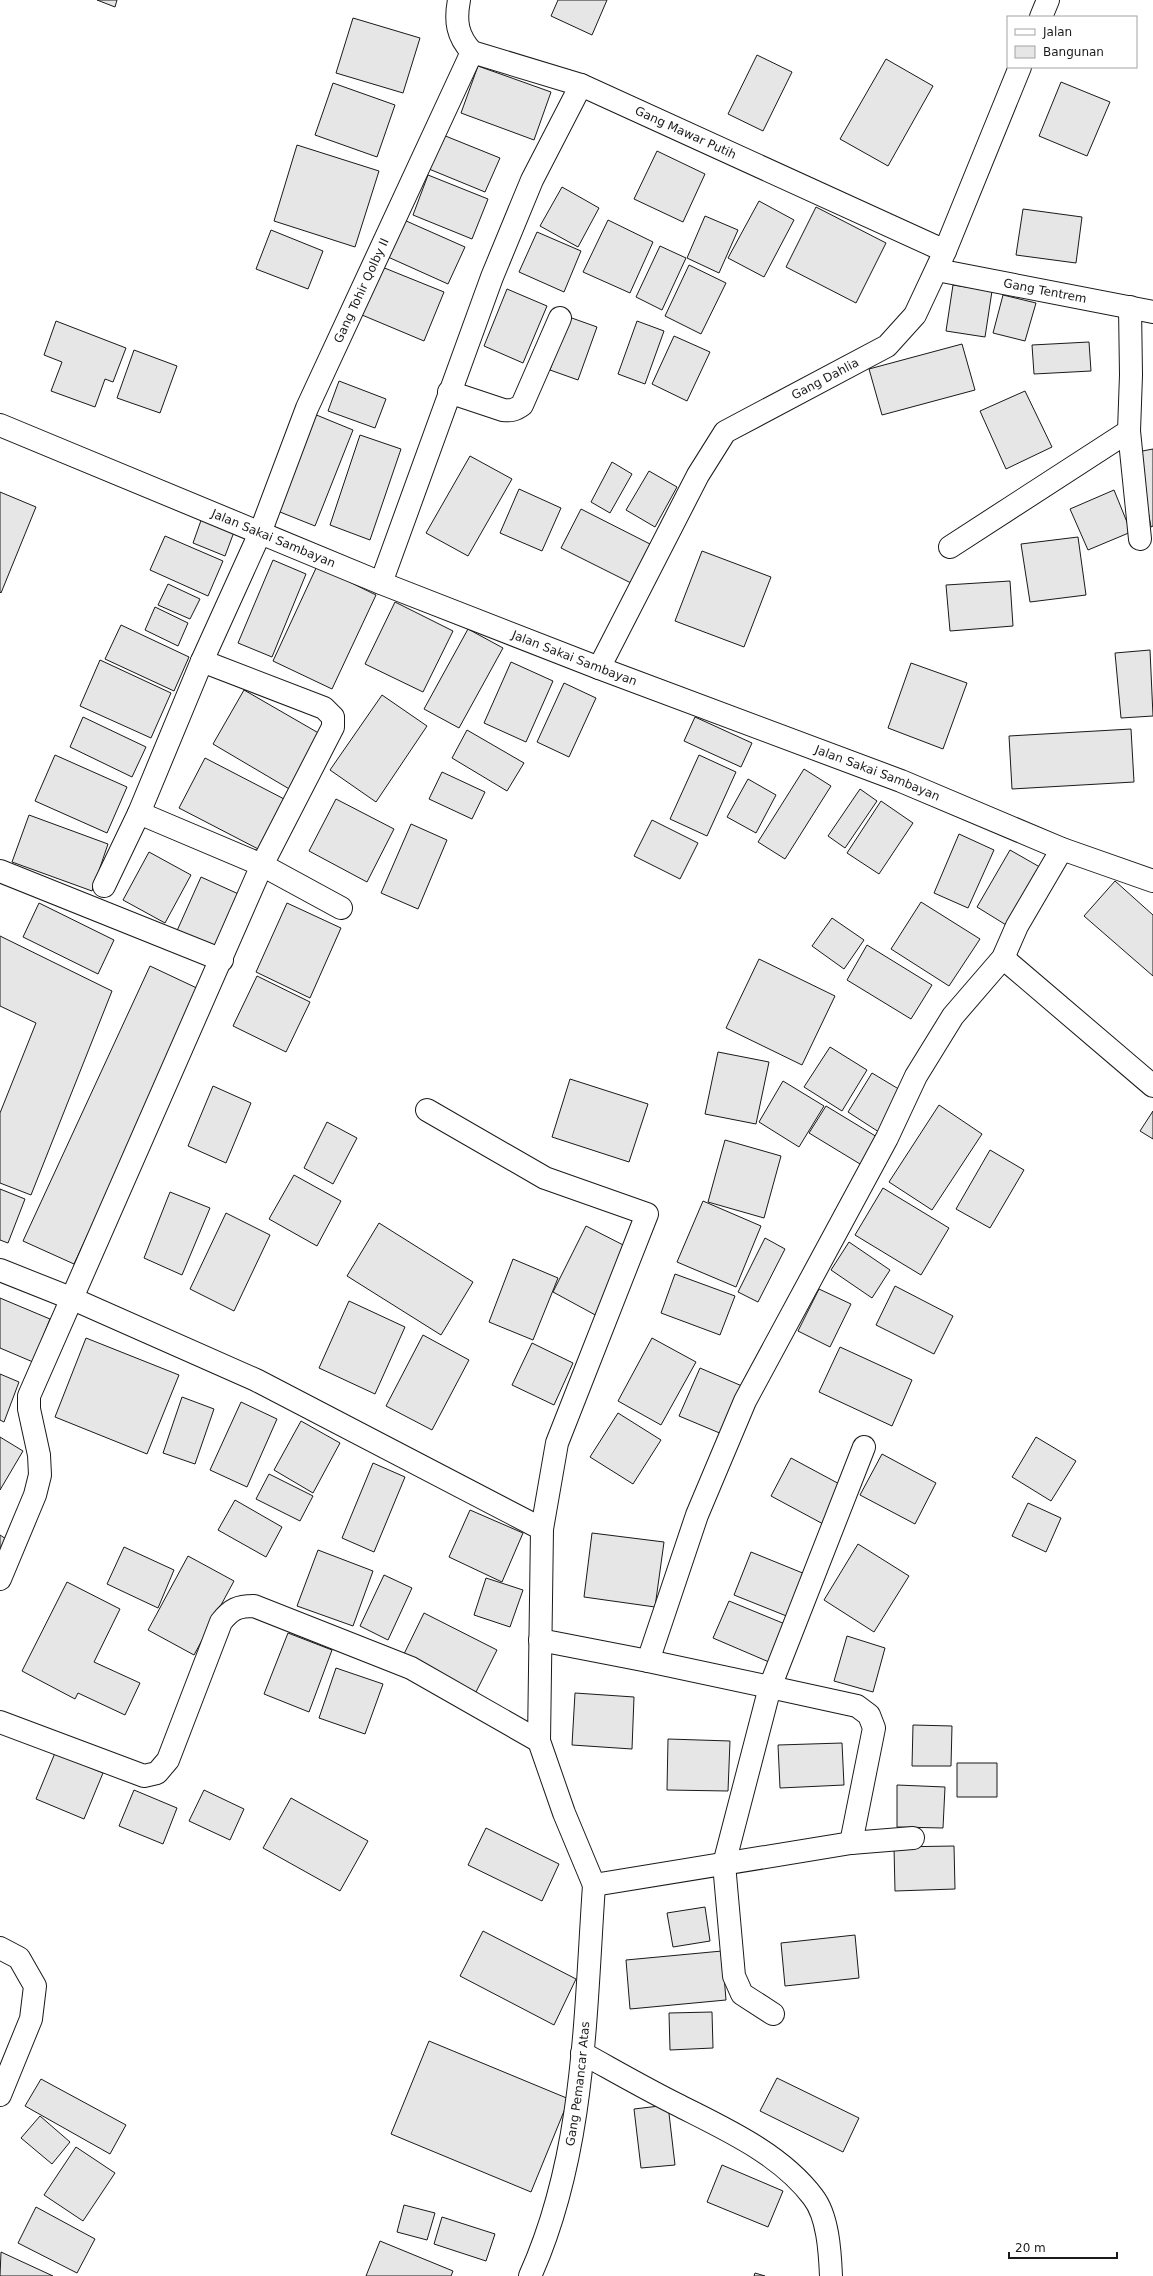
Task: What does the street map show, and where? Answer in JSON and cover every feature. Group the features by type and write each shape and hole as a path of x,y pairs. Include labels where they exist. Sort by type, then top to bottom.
{"street":[{"path":"460,0 456,16 457,25 463,42 472,52"},
{"path":"1041,16 1048,0"},
{"name":"Gang Mawar Putih","path":"472,52 581,84 941,260"},
{"name":"Gang Tohir Qolby II","path":"104,886 139,812 202,661 260,533 307,408 472,52"},
{"name":"Gang Dahlia","path":"599,668 698,475 725,432 887,346 915,315 941,260 1020,68"},
{"path":"381,583 449,392 492,277 532,180 581,84"},
{"name":"Gang Tentrem","path":"941,260 1130,308 1153,312"},
{"path":"1130,308 1131,375 1129,431 1140,539"},
{"path":"449,392 503,410 512,411 517,409 522,405 560,318"},
{"name":"Jalan Sakai Sambayan","path":"0,425 381,583 599,668 901,782 1062,849 1153,881"},
{"path":"950,547 1129,431"},
{"path":"0,1579 35,1495 40,1475 39,1455 28,1409 29,1396 222,960 262,865 333,727 333,717 324,708 202,661"},
{"path":"139,812 262,865 341,908"},
{"path":"648,1661 697,1515 745,1401 887,1138 916,1076 954,1016 1003,958 1017,926 1062,849"},
{"path":"0,871 222,960"},
{"path":"1003,958 1153,1086"},
{"path":"427,1110 545,1178 647,1214 557,1443 542,1529 539,1741 564,1813 594,1885 851,1843 913,1838"},
{"path":"0,1270 73,1299 256,1380 542,1529"},
{"path":"773,2014 742,1994 734,1976 724,1864 770,1687 864,1447"},
{"path":"0,1722 144,1776 157,1773 168,1760 221,1622 230,1610 243,1606 254,1606 411,1668 539,1741"},
{"path":"540,1640 648,1661 857,1706 869,1715 874,1728 851,1843"},
{"name":"Gang Pemancar Atas","path":"530,2276 545,2242 571,2146 582,2053 594,1885"},
{"path":"0,1948 19,1958 35,1986 31,2019 0,2095"},
{"path":"582,2053 674,2104 722,2127 789,2171 814,2198 826,2228 831,2276"}],"building":[{"path":"97,0 117,0 115,7"},
{"path":"558,0 607,0 592,35 551,16"},
{"path":"353,18 420,38 403,93 336,73"},
{"path":"757,55 792,72 763,131 728,114"},
{"path":"886,59 933,86 888,166 840,139"},
{"path":"478,66 551,92 534,140 461,113"},
{"path":"1061,82 1110,102 1087,156 1039,136"},
{"path":"333,83 395,105 377,157 315,135"},
{"path":"443,135 500,158 485,192 429,169"},
{"path":"297,145 379,171 355,247 274,221"},
{"path":"657,151 705,174 683,222 634,199"},
{"path":"428,175 488,199 472,239 413,215"},
{"path":"562,187 599,208 578,247 540,226"},
{"path":"759,201 794,220 764,277 728,258"},
{"path":"816,207 886,243 856,303 786,267"},
{"path":"1023,209 1082,217 1076,263 1016,255"},
{"path":"705,216 738,230 719,273 687,258"},
{"path":"404,220 465,247 448,284 388,257"},
{"path":"608,220 653,242 630,293 583,272"},
{"path":"271,230 323,251 308,289 256,269"},
{"path":"537,232 581,251 564,292 519,272"},
{"path":"660,246 686,258 662,310 636,297"},
{"path":"689,265 726,283 701,334 665,316"},
{"path":"382,267 444,292 424,341 362,315"},
{"path":"953,285 992,291 985,337 946,331"},
{"path":"507,289 547,306 523,363 484,346"},
{"path":"1003,295 1036,303 1025,341 993,333"},
{"path":"569,317 597,327 578,380 550,370"},
{"path":"56,321 126,348 113,382 105,379 95,407 51,391 62,362 44,355"},
{"path":"637,321 664,331 645,384 618,374"},
{"path":"674,336 710,352 687,401 652,384"},
{"path":"1089,342 1091,371 1034,374 1032,345"},
{"path":"962,344 975,390 882,415 869,369"},
{"path":"134,350 177,366 160,413 117,398"},
{"path":"339,381 386,399 375,428 328,411"},
{"path":"1025,391 1052,447 1006,469 980,411"},
{"path":"314,414 353,430 315,526 275,510"},
{"path":"360,435 401,449 370,540 330,525"},
{"path":"1153,449 1153,526 1151,527 1137,452"},
{"path":"470,456 512,479 468,556 426,533"},
{"path":"612,462 632,474 610,513 591,502"},
{"path":"649,471 677,487 655,527 626,510"},
{"path":"519,489 561,508 542,551 500,533"},
{"path":"1114,490 1131,532 1088,550 1070,509"},
{"path":"0,492 36,507 1,593 0,592"},
{"path":"581,509 650,544 631,583 561,548"},
{"path":"204,512 237,524 225,556 193,543"},
{"path":"165,536 223,561 208,596 150,570"},
{"path":"1078,537 1086,595 1030,602 1021,544"},
{"path":"702,551 771,577 744,647 675,621"},
{"path":"273,560 306,574 272,657 238,643"},
{"path":"317,566 376,595 332,689 273,661"},
{"path":"1010,581 1013,626 950,631 946,585"},
{"path":"168,584 200,599 190,619 158,605"},
{"path":"395,602 453,631 423,692 365,664"},
{"path":"155,607 188,623 178,646 145,630"},
{"path":"121,625 189,657 174,691 105,659"},
{"path":"468,629 503,648 459,728 424,709"},
{"path":"1150,650 1153,716 1121,718 1115,653"},
{"path":"100,660 171,693 151,738 80,706"},
{"path":"511,662 553,681 526,742 484,723"},
{"path":"911,663 967,683 943,749 888,728"},
{"path":"564,683 596,698 569,757 537,742"},
{"path":"244,690 322,735 291,790 213,744"},
{"path":"382,695 427,726 376,802 330,770"},
{"path":"83,717 146,747 132,777 70,747"},
{"path":"695,717 752,743 741,767 684,741"},
{"path":"1131,729 1134,782 1012,789 1009,736"},
{"path":"467,730 524,763 507,791 452,758"},
{"path":"55,755 127,787 107,833 35,801"},
{"path":"699,755 736,772 707,836 670,819"},
{"path":"205,758 288,801 262,851 179,808"},
{"path":"804,769 831,786 785,859 758,842"},
{"path":"442,772 485,792 472,819 429,799"},
{"path":"748,779 776,795 756,833 727,817"},
{"path":"860,789 877,801 845,848 828,836"},
{"path":"336,799 394,829 367,882 309,851"},
{"path":"881,801 913,823 879,874 847,853"},
{"path":"29,815 108,844 92,891 12,862"},
{"path":"652,820 698,843 680,879 634,856"},
{"path":"411,824 447,840 418,909 381,893"},
{"path":"959,834 994,850 968,908 934,893"},
{"path":"1010,850 1045,870 1011,928 977,907"},
{"path":"149,852 191,875 165,923 123,900"},
{"path":"201,877 243,896 218,952 176,933"},
{"path":"1115,881 1153,915 1153,976 1084,916"},
{"path":"921,902 980,939 949,986 891,949"},
{"path":"39,903 114,940 98,974 23,937"},
{"path":"287,903 341,928 310,998 256,972"},
{"path":"832,918 864,940 844,969 812,946"},
{"path":"0,936 112,991 31,1195 0,1183 0,1113 36,1023 0,1006"},
{"path":"867,945 932,985 911,1019 847,980"},
{"path":"759,959 835,996 802,1065 726,1028"},
{"path":"150,966 201,990 74,1264 23,1241"},
{"path":"257,976 310,1002 286,1052 233,1026"},
{"path":"830,1047 867,1070 842,1111 804,1087"},
{"path":"718,1052 769,1062 756,1124 705,1114"},
{"path":"872,1073 907,1094 882,1134 848,1112"},
{"path":"570,1079 648,1104 629,1162 552,1137"},
{"path":"783,1081 824,1106 799,1147 759,1122"},
{"path":"213,1086 251,1103 226,1163 188,1146"},
{"path":"939,1105 982,1134 932,1210 889,1182"},
{"path":"826,1106 882,1140 865,1167 809,1133"},
{"path":"1153,1111 1153,1139 1140,1131"},
{"path":"327,1122 357,1138 333,1184 304,1168"},
{"path":"725,1140 781,1156 764,1218 708,1202"},
{"path":"990,1150 1024,1170 990,1228 956,1209"},
{"path":"294,1175 341,1201 317,1246 269,1219"},
{"path":"883,1188 949,1228 921,1275 855,1235"},
{"path":"0,1189 25,1199 8,1243 0,1240"},
{"path":"170,1192 210,1208 182,1275 144,1258"},
{"path":"703,1201 761,1226 736,1287 677,1262"},
{"path":"226,1213 270,1235 234,1311 190,1289"},
{"path":"379,1223 473,1282 441,1335 347,1276"},
{"path":"586,1226 633,1250 599,1317 553,1292"},
{"path":"765,1238 785,1249 758,1302 738,1292"},
{"path":"849,1242 890,1270 872,1298 831,1270"},
{"path":"513,1259 558,1278 533,1340 489,1322"},
{"path":"675,1274 735,1296 720,1335 661,1313"},
{"path":"895,1286 953,1316 934,1354 876,1325"},
{"path":"819,1289 851,1304 830,1347 798,1331"},
{"path":"0,1298 50,1319 33,1362 0,1348"},
{"path":"349,1301 405,1327 375,1394 319,1368"},
{"path":"423,1335 469,1360 432,1430 386,1406"},
{"path":"86,1338 179,1375 147,1454 55,1417"},
{"path":"652,1338 696,1362 661,1425 618,1401"},
{"path":"532,1343 573,1363 554,1405 512,1385"},
{"path":"840,1347 912,1380 892,1426 819,1392"},
{"path":"700,1368 742,1386 722,1434 679,1416"},
{"path":"0,1374 19,1382 4,1422 0,1420"},
{"path":"182,1397 214,1409 195,1464 163,1453"},
{"path":"241,1402 277,1419 247,1487 210,1470"},
{"path":"618,1413 661,1440 633,1484 590,1457"},
{"path":"301,1421 340,1443 313,1493 274,1470"},
{"path":"0,1437 23,1451 0,1490"},
{"path":"1036,1437 1076,1461 1051,1501 1012,1477"},
{"path":"882,1454 936,1483 915,1524 860,1495"},
{"path":"791,1458 845,1487 825,1525 771,1496"},
{"path":"373,1463 405,1477 374,1552 342,1538"},
{"path":"269,1474 313,1496 300,1521 256,1499"},
{"path":"235,1500 282,1527 266,1557 218,1530"},
{"path":"1028,1503 1061,1518 1046,1552 1012,1536"},
{"path":"470,1510 523,1533 502,1582 449,1557"},
{"path":"592,1533 664,1542 655,1607 584,1597"},
{"path":"0,1535 6,1539 0,1549"},
{"path":"858,1544 909,1576 874,1632 824,1600"},
{"path":"124,1547 174,1570 158,1608 107,1584"},
{"path":"318,1550 373,1571 353,1626 297,1606"},
{"path":"751,1552 810,1576 794,1619 734,1595"},
{"path":"188,1556 234,1581 194,1655 148,1630"},
{"path":"384,1575 412,1588 388,1640 360,1626"},
{"path":"486,1578 523,1590 510,1627 474,1615"},
{"path":"67,1582 120,1609 94,1662 140,1683 125,1715 78,1693 75,1699 22,1671"},
{"path":"729,1601 785,1624 769,1662 713,1638"},
{"path":"424,1613 497,1650 476,1692 403,1656"},
{"path":"288,1633 332,1650 309,1712 264,1694"},
{"path":"847,1636 885,1648 873,1692 834,1681"},
{"path":"336,1668 383,1684 365,1734 319,1718"},
{"path":"575,1693 634,1697 632,1749 572,1745"},
{"path":"913,1725 952,1726 951,1766 912,1766"},
{"path":"668,1739 730,1741 728,1791 667,1790"},
{"path":"842,1743 844,1785 780,1788 778,1745"},
{"path":"55,1753 103,1773 84,1819 36,1799"},
{"path":"957,1763 997,1763 997,1797 957,1797"},
{"path":"897,1785 945,1787 943,1828 897,1827"},
{"path":"134,1790 177,1808 163,1844 119,1826"},
{"path":"204,1790 244,1809 230,1840 189,1821"},
{"path":"291,1798 368,1841 340,1891 263,1848"},
{"path":"486,1828 559,1864 542,1901 468,1865"},
{"path":"954,1846 955,1889 895,1891 894,1847"},
{"path":"705,1907 710,1941 673,1947 667,1913"},
{"path":"483,1931 576,1979 554,2025 460,1976"},
{"path":"855,1935 859,1978 785,1986 781,1943"},
{"path":"722,1951 726,2000 630,2009 626,1960"},
{"path":"712,2012 713,2048 670,2050 669,2013"},
{"path":"429,2041 569,2099 531,2192 391,2134"},
{"path":"777,2078 859,2118 843,2152 760,2111"},
{"path":"41,2079 126,2125 110,2154 25,2106"},
{"path":"668,2105 675,2165 641,2168 634,2109"},
{"path":"40,2116 70,2142 52,2164 21,2138"},
{"path":"76,2147 115,2173 83,2221 44,2195"},
{"path":"722,2165 783,2191 768,2227 707,2202"},
{"path":"404,2205 435,2213 427,2240 397,2232"},
{"path":"36,2207 95,2239 77,2273 18,2243"},
{"path":"442,2217 495,2234 486,2261 434,2244"},
{"path":"380,2241 453,2271 451,2276 366,2276"},
{"path":"1,2252 53,2276 0,2276"},
{"path":"755,2273 765,2276 754,2276"}]}
